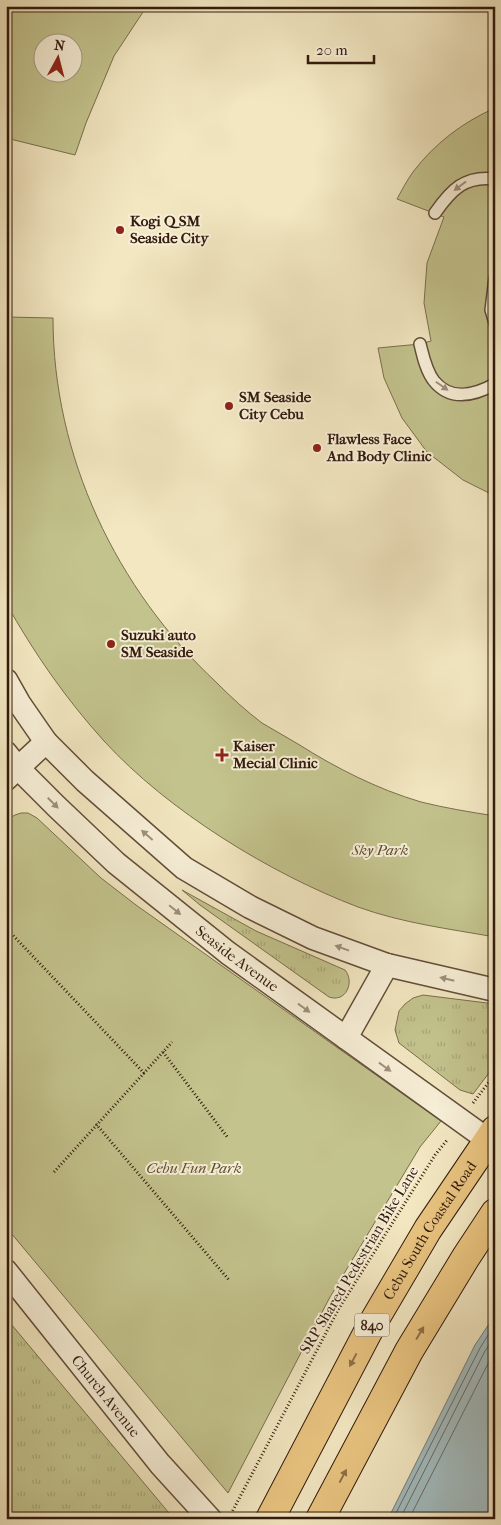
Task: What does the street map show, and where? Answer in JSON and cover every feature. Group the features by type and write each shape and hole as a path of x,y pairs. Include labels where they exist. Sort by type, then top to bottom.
{"highway":[{"name":"Cebu South Coastal Road","path":"270,1519 372,1326 428,1229 491,1135"},
{"path":"320,1519 410,1351 495,1212"}],"street":[{"path":"6,680 18,702 46,742 85,781 184,868 250,907 305,934 387,965 495,990"},
{"path":"10,767 46,742"},
{"name":"Seaside Avenue","path":"10,767 116,863 228,953 461,1122 491,1135"},
{"path":"346,1038 387,965"},
{"name":"Church Avenue","path":"6,1271 160,1464 210,1519"}],"lane":[{"path":"435,213 455,189 468,180 495,179"},
{"path":"495,278 491,310 495,323"},
{"path":"420,344 424,359 434,380 444,390 458,394 474,394 495,384"}],"path":[{"path":"6,928 144,1073"},
{"path":"54,1172 172,1042"},
{"path":"163,1052 228,1138"},
{"name":"SRP Shared Pedestrian Bike Lane","path":"228,1519 338,1310 435,1155 495,1074"},
{"path":"96,1124 229,1280"}],"green space":[{"path":"8,6 147,6 114,56 75,155 6,138 6,9"},
{"path":"495,108 495,496 463,480 427,452 402,418 384,378 378,348 420,344 431,341 424,303 427,263 444,217 397,199 413,172 430,152 461,127"},
{"name":"Sky Park","path":"6,317 53,318 56,369 64,420 78,469 97,517 121,563 149,606 181,646 217,683 262,723 357,777 421,802 495,816 495,937 426,925 375,913 325,893 256,858 222,838 158,792 104,741 77,709 39,658 6,603"},
{"name":"Cebu Fun Park","path":"21,813 28,813 37,818 101,878 136,905 441,1121 420,1147 330,1297 228,1493 6,1227 6,820"},
{"path":"182,890 256,931 345,970 349,980 347,990 340,997 329,997 200,905"},
{"path":"423,995 495,1004 495,1065 473,1094 460,1090 399,1043 395,1030 399,1011 413,998"},
{"path":"6,1318 174,1519 6,1519"}],"water":[{"path":"495,1315 495,1519 388,1519 475,1345"}],"place":[{"name":"Kogi Q SM Seaside City","path":"120,230"},
{"name":"SM Seaside City Cebu","path":"229,406"},
{"name":"Flawless Face And Body Clinic","path":"317,448"},
{"name":"Suzuki auto SM Seaside","path":"111,644"},
{"name":"Kaiser Mecial Clinic","path":"222,755"}]}
